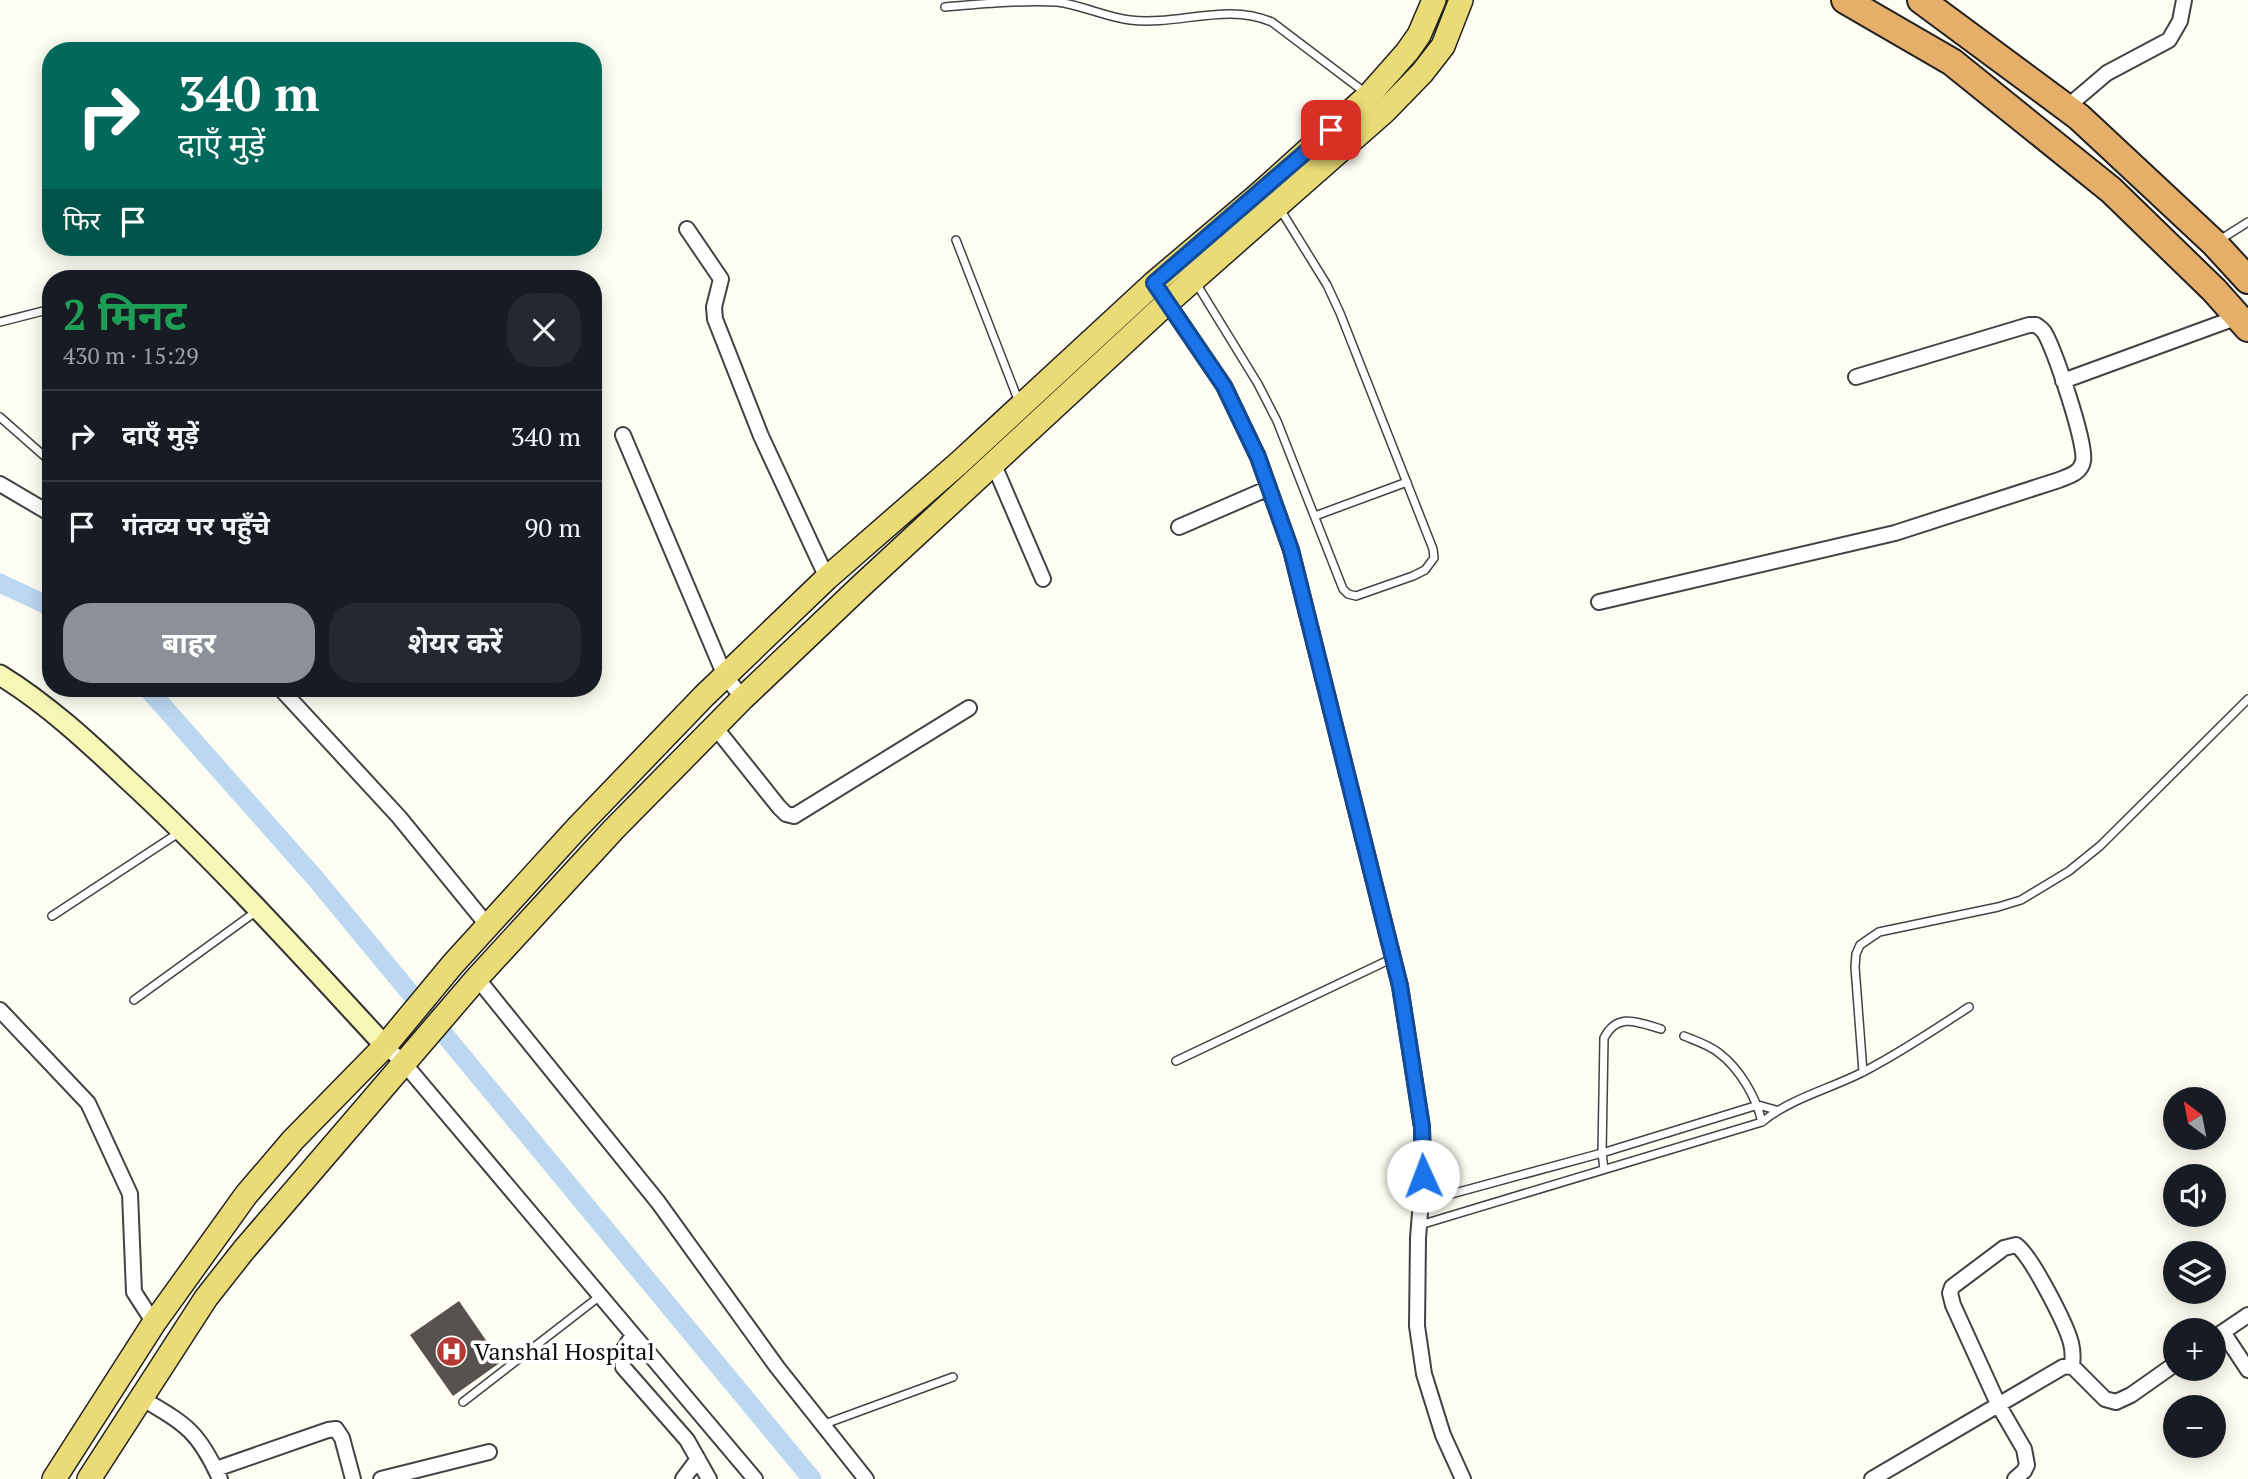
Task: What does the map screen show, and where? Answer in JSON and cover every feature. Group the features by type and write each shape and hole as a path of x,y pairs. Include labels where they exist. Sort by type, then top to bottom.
{"highway":[{"path":"1845,0 1952,62 2111,190 2214,290 2243,323"},
{"path":"1922,0 2067,107 2214,243 2242,274 2214,290"}],"main road":[{"path":"54,1479 154,1323 246,1195 293,1140 385,1046 453,964 577,828 726,676 827,578 1021,406 1154,283 1258,195 1368,95 1407,52 1424,25 1434,0"},
{"path":"89,1479 206,1298 243,1251 475,980 613,830 743,698 871,576 1167,303 1385,111 1423,73 1443,46 1461,0"}],"street":[{"path":"2067,107 2107,73 2169,40 2180,21 2184,0"},
{"path":"687,229 721,279 714,307 715,319 761,436 827,578"},
{"path":"1154,283 1224,386 1258,457 1291,550 1400,986 1422,1127 1418,1326 1424,1374 1443,1435 1463,1479"},
{"path":"2063,381 2243,323"},
{"path":"1600,602 1895,533 2071,475 2082,466 2084,450 2063,381 2044,333 2036,325 1856,377"},
{"path":"623,435 726,676 743,698"},
{"path":"994,465 1043,579"},
{"path":"0,484 42,509"},
{"path":"1179,527 1269,488"},
{"path":"0,675 24,690 76,731 182,831 403,1062 754,1479"},
{"path":"288,697 399,817 488,926"},
{"path":"715,727 779,807 786,814 794,816 969,708"},
{"path":"475,980 658,1202 769,1356 866,1479"},
{"path":"0,1010 88,1103 130,1194 134,1292 154,1323"},
{"path":"2015,1479 2024,1471 2026,1457 1998,1406 1950,1293 1956,1283 2004,1248 2016,1245 2027,1255 2071,1341 2072,1366 2105,1399 2116,1402 2123,1400 2163,1372"},
{"path":"2226,1330 2248,1315"},
{"path":"633,1335 622,1352 623,1367 687,1440 709,1479"},
{"path":"2226,1343 2248,1370"},
{"path":"1872,1479 2057,1370 2072,1366"},
{"path":"141,1398 184,1424 195,1434 218,1474 336,1429 342,1438 353,1479"},
{"path":"381,1479 489,1452"},
{"path":"683,1479 698,1459"}],"lane":[{"path":"945,7 1054,1 1129,20 1215,14 1258,16 1272,22 1385,111"},
{"path":"1194,279 1258,384 1277,421 1339,582 1348,594 1356,596 1425,570 1434,558 1433,549 1340,313 1327,285 1278,204"},
{"path":"2214,243 2248,222"},
{"path":"956,240 1021,406"},
{"path":"0,322 42,311"},
{"path":"0,417 42,454"},
{"path":"1315,516 1407,482"},
{"path":"1863,1072 1855,967 1860,945 1880,932 1998,907 2021,900 2042,889 2100,846 2248,699"},
{"path":"52,916 182,831"},
{"path":"134,1000 258,910"},
{"path":"1176,1061 1393,958"},
{"path":"1420,1225 1762,1122 1776,1110 1863,1072 1910,1047 1969,1007"},
{"path":"1604,1169 1604,1038 1613,1025 1622,1021 1629,1020 1661,1029"},
{"path":"1685,1036 1719,1053 1737,1072 1758,1105 1762,1122"},
{"path":"1422,1202 1602,1153 1758,1105 1776,1110"},
{"path":"463,1402 600,1296"},
{"path":"821,1425 953,1377"}],"building":[{"path":"459,1301 501,1362 453,1396 410,1335"}],"waterway":[{"path":"0,583 42,603"},
{"path":"155,697 315,878 812,1479"}],"place":[{"name":"Vanshal Hospital","path":"451,1351"}],"route":[{"path":"1331,130 1154,283 1224,386 1258,457 1291,550 1400,986 1422,1127 1423,1176"}]}
